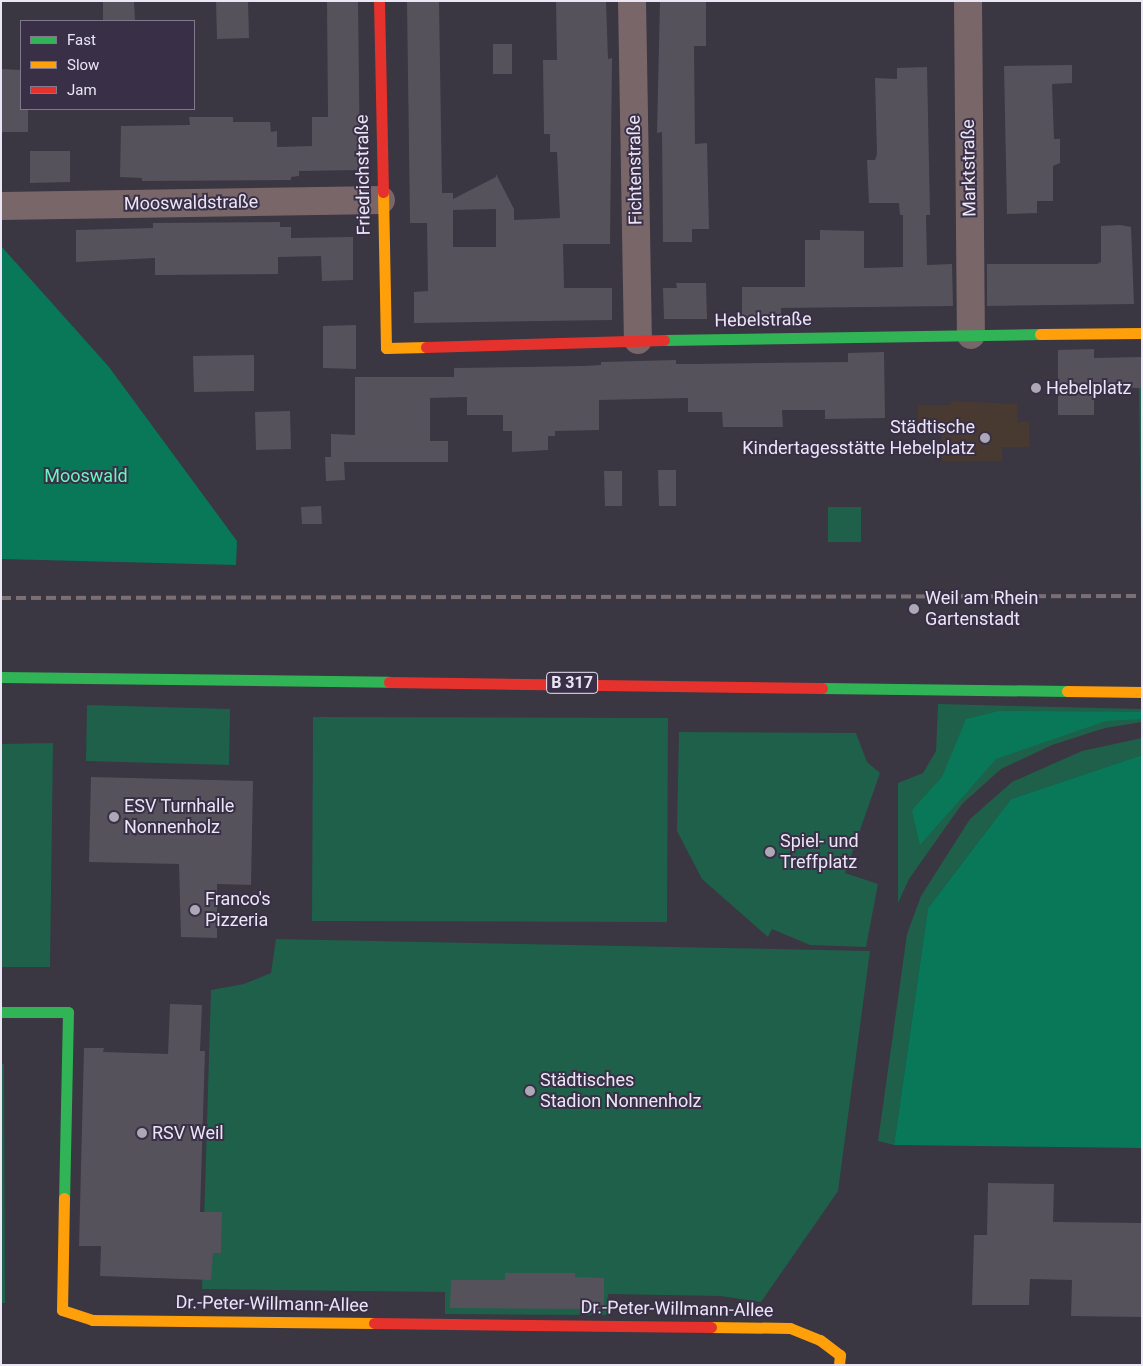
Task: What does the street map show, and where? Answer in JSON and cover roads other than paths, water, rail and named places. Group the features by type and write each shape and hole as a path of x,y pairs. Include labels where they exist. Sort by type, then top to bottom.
{"street":[{"name":"Friedrichstraße","path":"379,1 381,200 386,348"},
{"name":"Fichtenstraße","path":"632,1 638,340"},
{"name":"Marktstraße","path":"968,1 971,335"},
{"name":"Mooswaldstraße","path":"1,206 381,200"},
{"name":"Hebelstraße","path":"386,348 638,340 1142,333"},
{"name":"B 317","path":"1,677 1142,692"},
{"name":"Dr.-Peter-Willmann-Allee","path":"1,1012 68,1012 62,1310 92,1320 790,1328 820,1340 839,1360"}],"railway":[{"path":"1,598 1142,596"}],"place":[{"name":"Hebelplatz","path":"1036,388"},
{"name":"Städtische Kindertagesstätte Hebelplatz","path":"985,438"},
{"name":"Weil am Rhein Gartenstadt","path":"914,609"},
{"name":"ESV Turnhalle Nonnenholz","path":"114,817"},
{"name":"Spiel- und Treffplatz","path":"770,852"},
{"name":"Franco's Pizzeria","path":"195,910"},
{"name":"Städtisches Stadion Nonnenholz","path":"530,1091"},
{"name":"RSV Weil","path":"142,1133"}],"park label":[{"name":"Mooswald","path":"86,476"}]}
